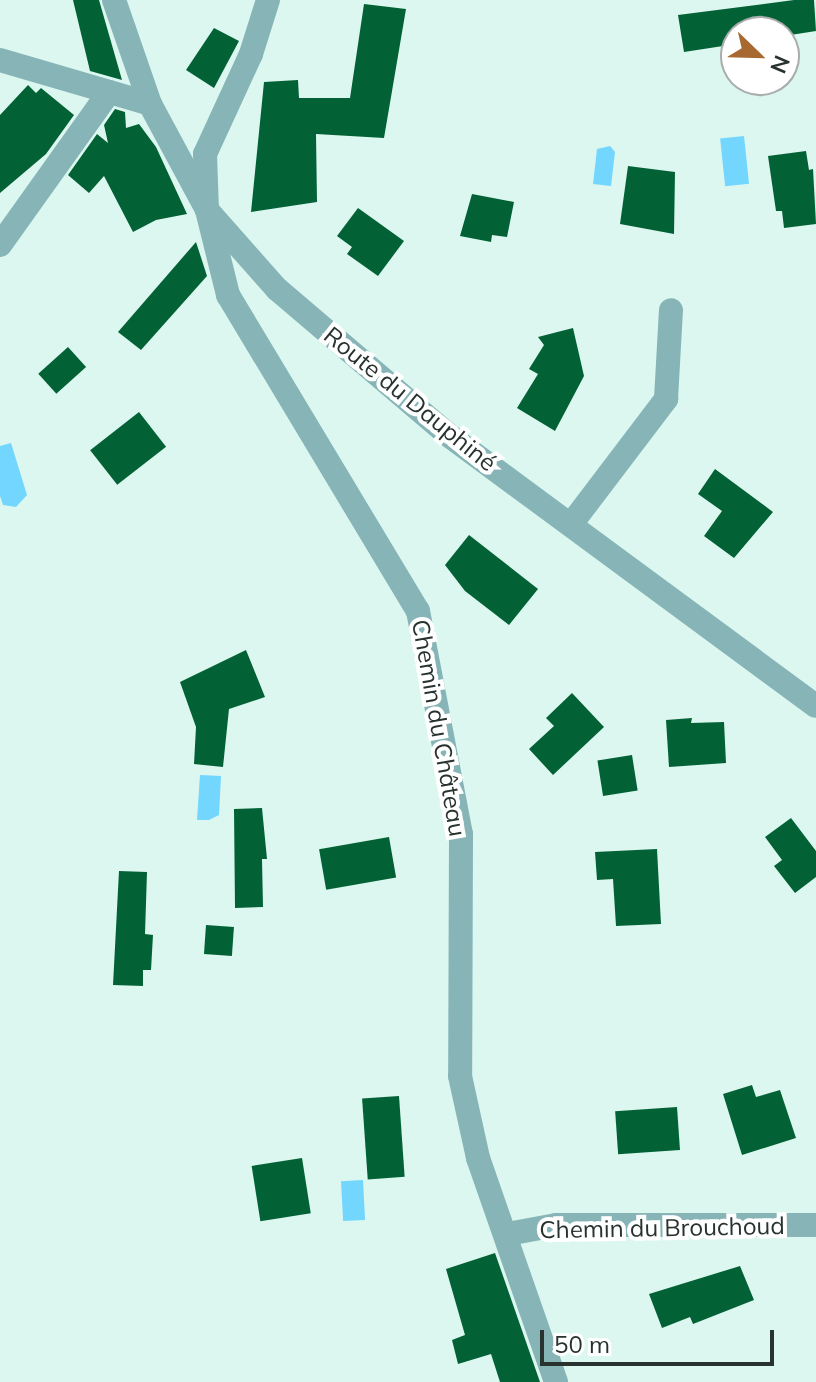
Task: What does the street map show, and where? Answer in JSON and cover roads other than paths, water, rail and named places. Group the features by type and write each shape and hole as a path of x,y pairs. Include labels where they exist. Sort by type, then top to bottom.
{"street":[{"name":"Route du Dauphiné","path":"114,0 150,104 207,210 277,289 451,437 572,523 816,706"},
{"path":"207,210 205,154 251,54 268,0"},
{"path":"0,60 150,104"},
{"path":"0,245 109,92"},
{"name":"Chemin du Château","path":"207,210 228,295 418,611 461,834 460,1076 478,1158 508,1234 556,1382"},
{"path":"572,523 666,399 671,310"},
{"name":"Chemin du Brouchoud","path":"508,1234 556,1225 816,1225"}],"water":[{"path":"744,136 749,184 725,186 720,139"},
{"path":"610,146 615,152 611,186 593,184 597,149"},
{"path":"11,443 27,495 16,507 3,505 0,496 0,446"},
{"path":"200,775 221,776 219,815 209,820 197,820"},
{"path":"363,1180 365,1220 343,1221 341,1181"}]}
